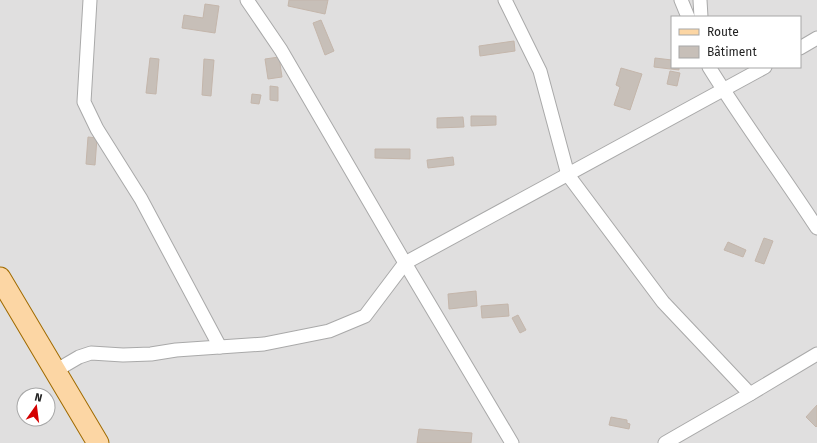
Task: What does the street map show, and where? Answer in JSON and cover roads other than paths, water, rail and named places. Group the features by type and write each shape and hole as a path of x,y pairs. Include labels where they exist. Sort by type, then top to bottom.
{"main road":[{"path":"0,278 98,443"}],"street":[{"path":"90,0 84,102 97,129 140,199 220,347"},
{"path":"247,0 281,50 512,443"},
{"path":"505,0 540,71 568,175 663,302 750,394"},
{"path":"681,0 688,16"},
{"path":"700,0 701,16"},
{"path":"801,47 817,38"},
{"path":"710,68 817,228"},
{"path":"55,371 79,357 91,353 123,355 151,354 264,344 329,332 365,316 405,263 763,68"},
{"path":"665,443 817,354"}]}
